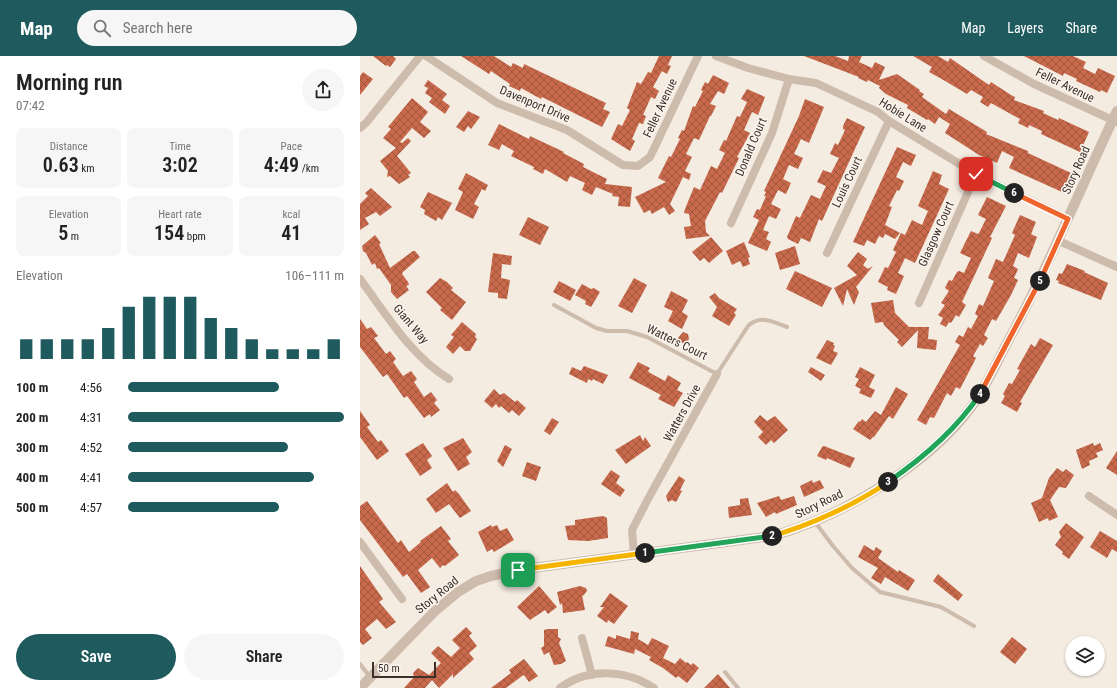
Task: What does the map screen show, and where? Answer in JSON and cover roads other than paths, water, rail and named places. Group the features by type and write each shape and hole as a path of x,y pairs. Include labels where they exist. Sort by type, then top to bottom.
{"street":[{"path":"360,128 366,123 420,56"},
{"name":"Davenport Drive","path":"426,56 497,103 567,130 623,166 638,166"},
{"name":"Feller Avenue","path":"638,166 650,157 698,56"},
{"name":"Hobie Lane","path":"716,56 748,68 789,79 816,84 878,112 889,121 976,174 1068,219"},
{"name":"Feller Avenue","path":"984,56 1034,84 1116,118"},
{"name":"Donald Court","path":"731,222 772,133 789,79"},
{"name":"Story Road","path":"360,688 434,612 458,592 476,581 513,570 772,536 814,522 884,485 933,447 961,420 980,393 1034,294 1116,118"},
{"name":"Louis Court","path":"827,253 889,121"},
{"name":"Glasgow Court","path":"919,303 976,174"},
{"path":"1059,241 1117,267"},
{"name":"Giant Way","path":"360,279 407,343 440,373 449,379"},
{"name":"Watters Drive","path":"634,555 632,530 718,374"},
{"path":"1089,496 1117,516"},
{"path":"360,542 402,599"},
{"path":"582,638 592,675"},
{"path":"560,688 581,677 610,673 625,675 654,688"}],"lane":[{"name":"Watters Court","path":"554,304 596,328 607,331 627,331 647,337 718,374"},
{"name":"Watters Drive","path":"718,374 748,326 754,320 764,318 787,327"},
{"path":"814,522 852,568 880,592 942,607 974,626"},
{"path":"360,664 370,677"},
{"path":"725,672 738,688"}]}
